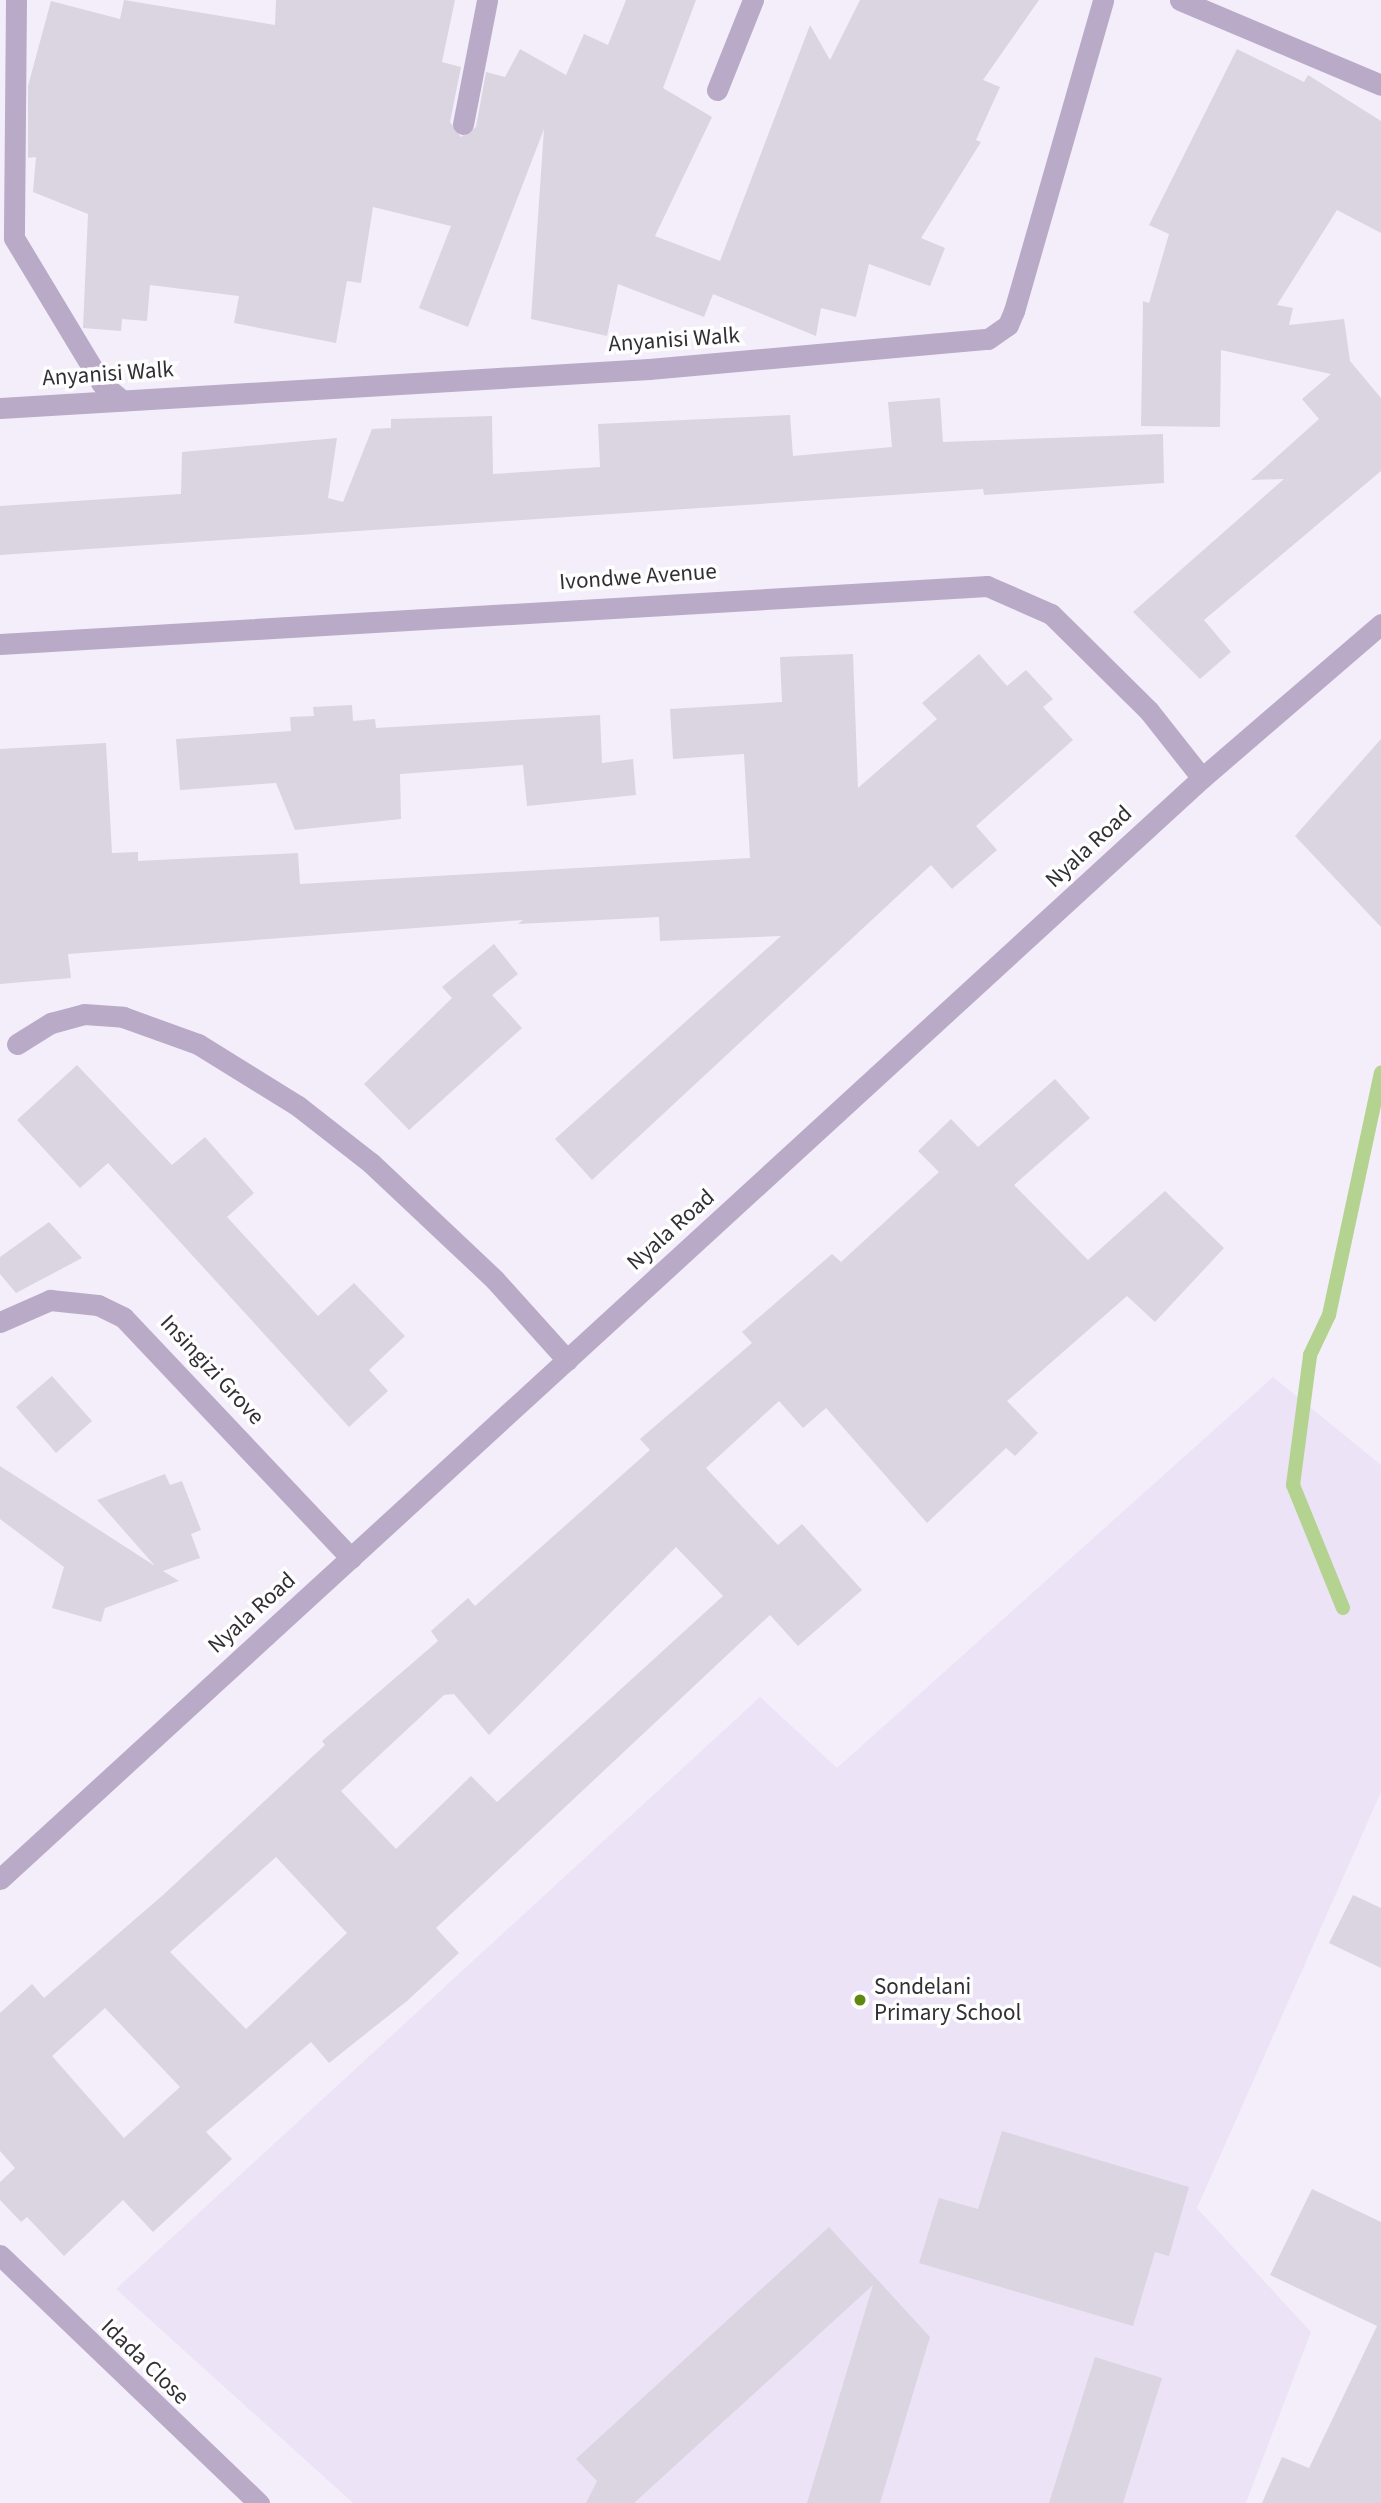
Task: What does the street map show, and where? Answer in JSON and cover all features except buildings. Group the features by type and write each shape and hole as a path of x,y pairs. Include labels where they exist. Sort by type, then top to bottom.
{"street":[{"path":"16,0 14,238 102,384 122,400"},
{"path":"463,124 487,0"},
{"path":"717,90 754,0"},
{"name":"Anyanisi Walk","path":"0,408 649,369 988,339 1008,325 1014,311 1104,0"},
{"path":"1180,0 1381,85"},
{"name":"Ivondwe Avenue","path":"0,644 988,586 1051,614 1149,710 1202,778"},
{"name":"Nyala Road","path":"0,1879 1202,778 1381,624"},
{"path":"17,1044 51,1023 97,1014 198,1044 298,1106 371,1163 495,1280 567,1360"},
{"name":"Insingizi Grove","path":"0,1322 50,1300 98,1305 123,1317 351,1558"},
{"name":"Idada Close","path":"0,2255 258,2503"}],"shaded area":[{"name":"Sondelani Primary School","path":"1273,1377 1381,1465 1381,1792 1197,2208 1311,2332 1246,2503 353,2503 116,2289 760,1697 837,1768"}],"waterway":[{"path":"1343,1608 1293,1485 1310,1355 1329,1315 1381,1073"}],"place":[{"name":"Sondelani Primary School","path":"860,2000"}]}
